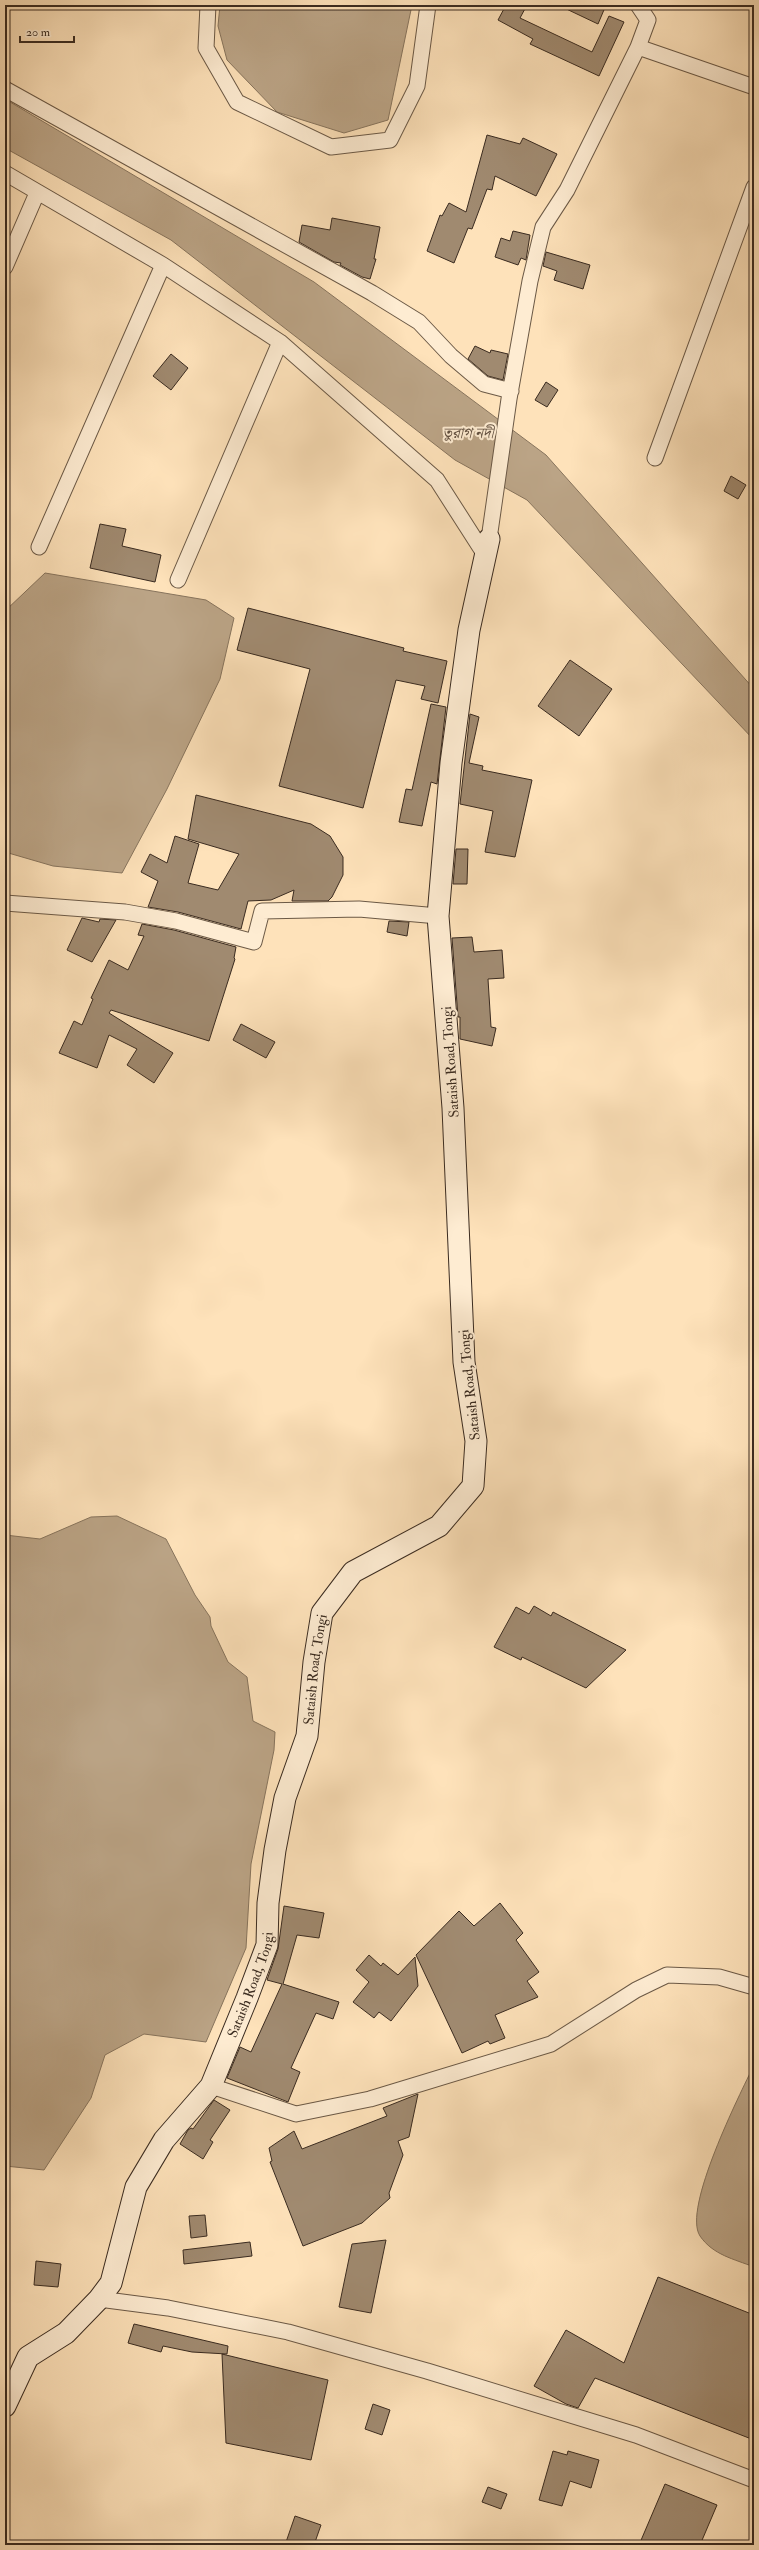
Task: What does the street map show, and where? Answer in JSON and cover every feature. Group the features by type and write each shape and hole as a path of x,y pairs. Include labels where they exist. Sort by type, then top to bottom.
{"street":[{"path":"208,5 206,48 237,102 331,147 390,140 417,86 428,5"},
{"path":"487,547 510,395 530,281 543,227 567,190 638,47 648,20 638,5"},
{"path":"638,47 754,87"},
{"path":"5,89 372,293 419,322 451,356 484,384 510,395"},
{"path":"5,173 163,265 280,342 437,480 487,547"},
{"path":"656,458 754,187"},
{"path":"5,267 37,193"},
{"path":"39,547 163,265"},
{"path":"178,580 280,342"},
{"name":"Sataish Road, Tongi","path":"5,2406 28,2358 66,2333 99,2299 111,2283 136,2187 164,2140 212,2086 267,1945 268,1903 275,1850 285,1798 307,1736 314,1662 322,1613 353,1572 438,1526 473,1486 476,1442 464,1362 453,1108 438,916 450,770 468,637 487,547"},
{"path":"5,903 125,912 176,921 254,942 262,911 359,909 438,916"},
{"path":"212,2086 296,2114 370,2099 551,2044 636,1990 667,1975 719,1977 754,1987"},
{"path":"99,2299 168,2308 288,2332 427,2371 636,2435 754,2480"}],"water":[{"path":"220,5 412,5 388,120 344,133 277,112 227,60 218,26"},
{"name":"তুরাগ নদী","path":"5,99 314,282 546,455 754,689 754,740 527,500 455,460 171,240 5,148"},
{"path":"45,573 206,600 234,618 220,679 167,789 122,873 53,866 5,852 5,611"},
{"path":"117,1516 166,1539 195,1595 210,1617 211,1626 228,1662 247,1677 253,1721 275,1732 274,1750 251,1864 246,1948 206,2042 144,2034 105,2055 91,2098 44,2170 5,2166 5,1535 40,1539 91,1517"},
{"path":"754,2065 754,2267 724,2256 711,2248 700,2236 697,2222 699,2202 705,2178 726,2125"}],"building":[{"path":"506,5 527,5 520,18 592,52 609,16 624,22 599,76 530,44 533,39 498,20"},
{"path":"558,5 606,5 598,24"},
{"path":"487,135 520,144 523,138 557,154 536,196 495,176 492,190 487,189 472,229 468,228 454,263 427,251 440,215 442,216 449,203 466,212"},
{"path":"332,218 380,227 374,259 376,259 370,279 362,277 340,265 341,263 334,262 299,242 302,225 330,230"},
{"path":"513,231 530,235 526,260 521,258 518,265 495,257 501,238 510,241"},
{"path":"546,252 590,265 583,289 554,280 557,271 543,266"},
{"path":"475,346 490,353 491,350 508,354 503,380 488,376 468,359"},
{"path":"171,354 188,368 171,390 153,376"},
{"path":"546,382 558,390 547,407 535,400"},
{"path":"731,476 746,485 738,499 724,491"},
{"path":"100,524 126,529 122,546 161,555 155,582 90,568"},
{"path":"248,608 404,648 403,651 447,661 438,703 421,699 425,686 396,680 363,808 279,786 310,669 237,650"},
{"path":"570,660 612,689 579,736 538,706"},
{"path":"431,704 446,707 437,784 431,782 422,826 399,822 406,789 412,790"},
{"path":"470,714 479,717 469,763 483,766 482,770 532,780 515,857 485,852 493,811 460,804"},
{"path":"196,795 311,824 330,836 343,857 343,875 332,897 328,901 292,901 294,890 271,900 248,901 241,929 178,912 148,907 158,881 141,872 150,854 167,863 175,836 199,844 188,883 218,890 239,854 188,839"},
{"path":"456,849 468,849 467,884 453,884"},
{"path":"82,918 99,922 100,919 116,920 92,962 67,950"},
{"path":"389,921 409,922 407,936 387,932"},
{"path":"142,924 174,930 236,947 235,959 209,1041 111,1010 109,1013 173,1053 154,1083 127,1065 137,1049 109,1035 97,1068 59,1053 74,1021 82,1025 93,999 91,998 109,960 128,970 144,936 138,935"},
{"path":"472,937 474,952 502,950 504,978 488,979 491,1027 496,1028 492,1046 460,1039 460,1017 458,1017 452,938"},
{"path":"241,1024 275,1042 266,1058 233,1040"},
{"path":"534,1606 551,1616 553,1612 626,1650 586,1688 522,1657 521,1660 494,1647 516,1607 529,1614"},
{"path":"500,1903 523,1933 516,1940 539,1972 527,1981 538,1997 495,2015 505,2038 490,2044 488,2041 462,2053 416,1955 459,1911 474,1926"},
{"path":"284,1906 324,1913 319,1938 297,1935 283,1984 339,2002 333,2019 316,2013 291,2068 300,2072 288,2102 227,2078 240,2047 251,2052 282,1984 267,1980 278,1949"},
{"path":"369,1955 381,1966 383,1963 398,1975 415,1957 418,1986 391,2021 379,2012 374,2018 353,2002 369,1982 356,1970"},
{"path":"418,2094 409,2137 398,2141 403,2155 389,2193 390,2198 362,2223 303,2246 270,2162 272,2161 269,2148 294,2131 302,2149 387,2116 383,2108"},
{"path":"214,2100 230,2110 210,2140 213,2142 203,2159 180,2144 188,2130 191,2128 193,2129"},
{"path":"205,2215 207,2236 191,2238 189,2216"},
{"path":"386,2240 371,2313 339,2307 352,2244"},
{"path":"250,2242 252,2256 184,2264 183,2250"},
{"path":"36,2261 61,2264 58,2287 34,2285"},
{"path":"658,2277 754,2315 754,2440 595,2378 578,2408 566,2404 534,2386 566,2330 624,2363"},
{"path":"134,2324 228,2346 227,2354 192,2352 163,2346 161,2352 128,2343"},
{"path":"222,2354 328,2380 311,2460 226,2443"},
{"path":"373,2404 390,2410 382,2435 365,2429"},
{"path":"553,2451 567,2455 568,2451 599,2460 591,2488 570,2481 562,2506 539,2500"},
{"path":"665,2484 717,2505 700,2545 639,2545"},
{"path":"488,2487 507,2494 501,2509 482,2502"},
{"path":"295,2516 321,2525 314,2545 285,2545"}]}
